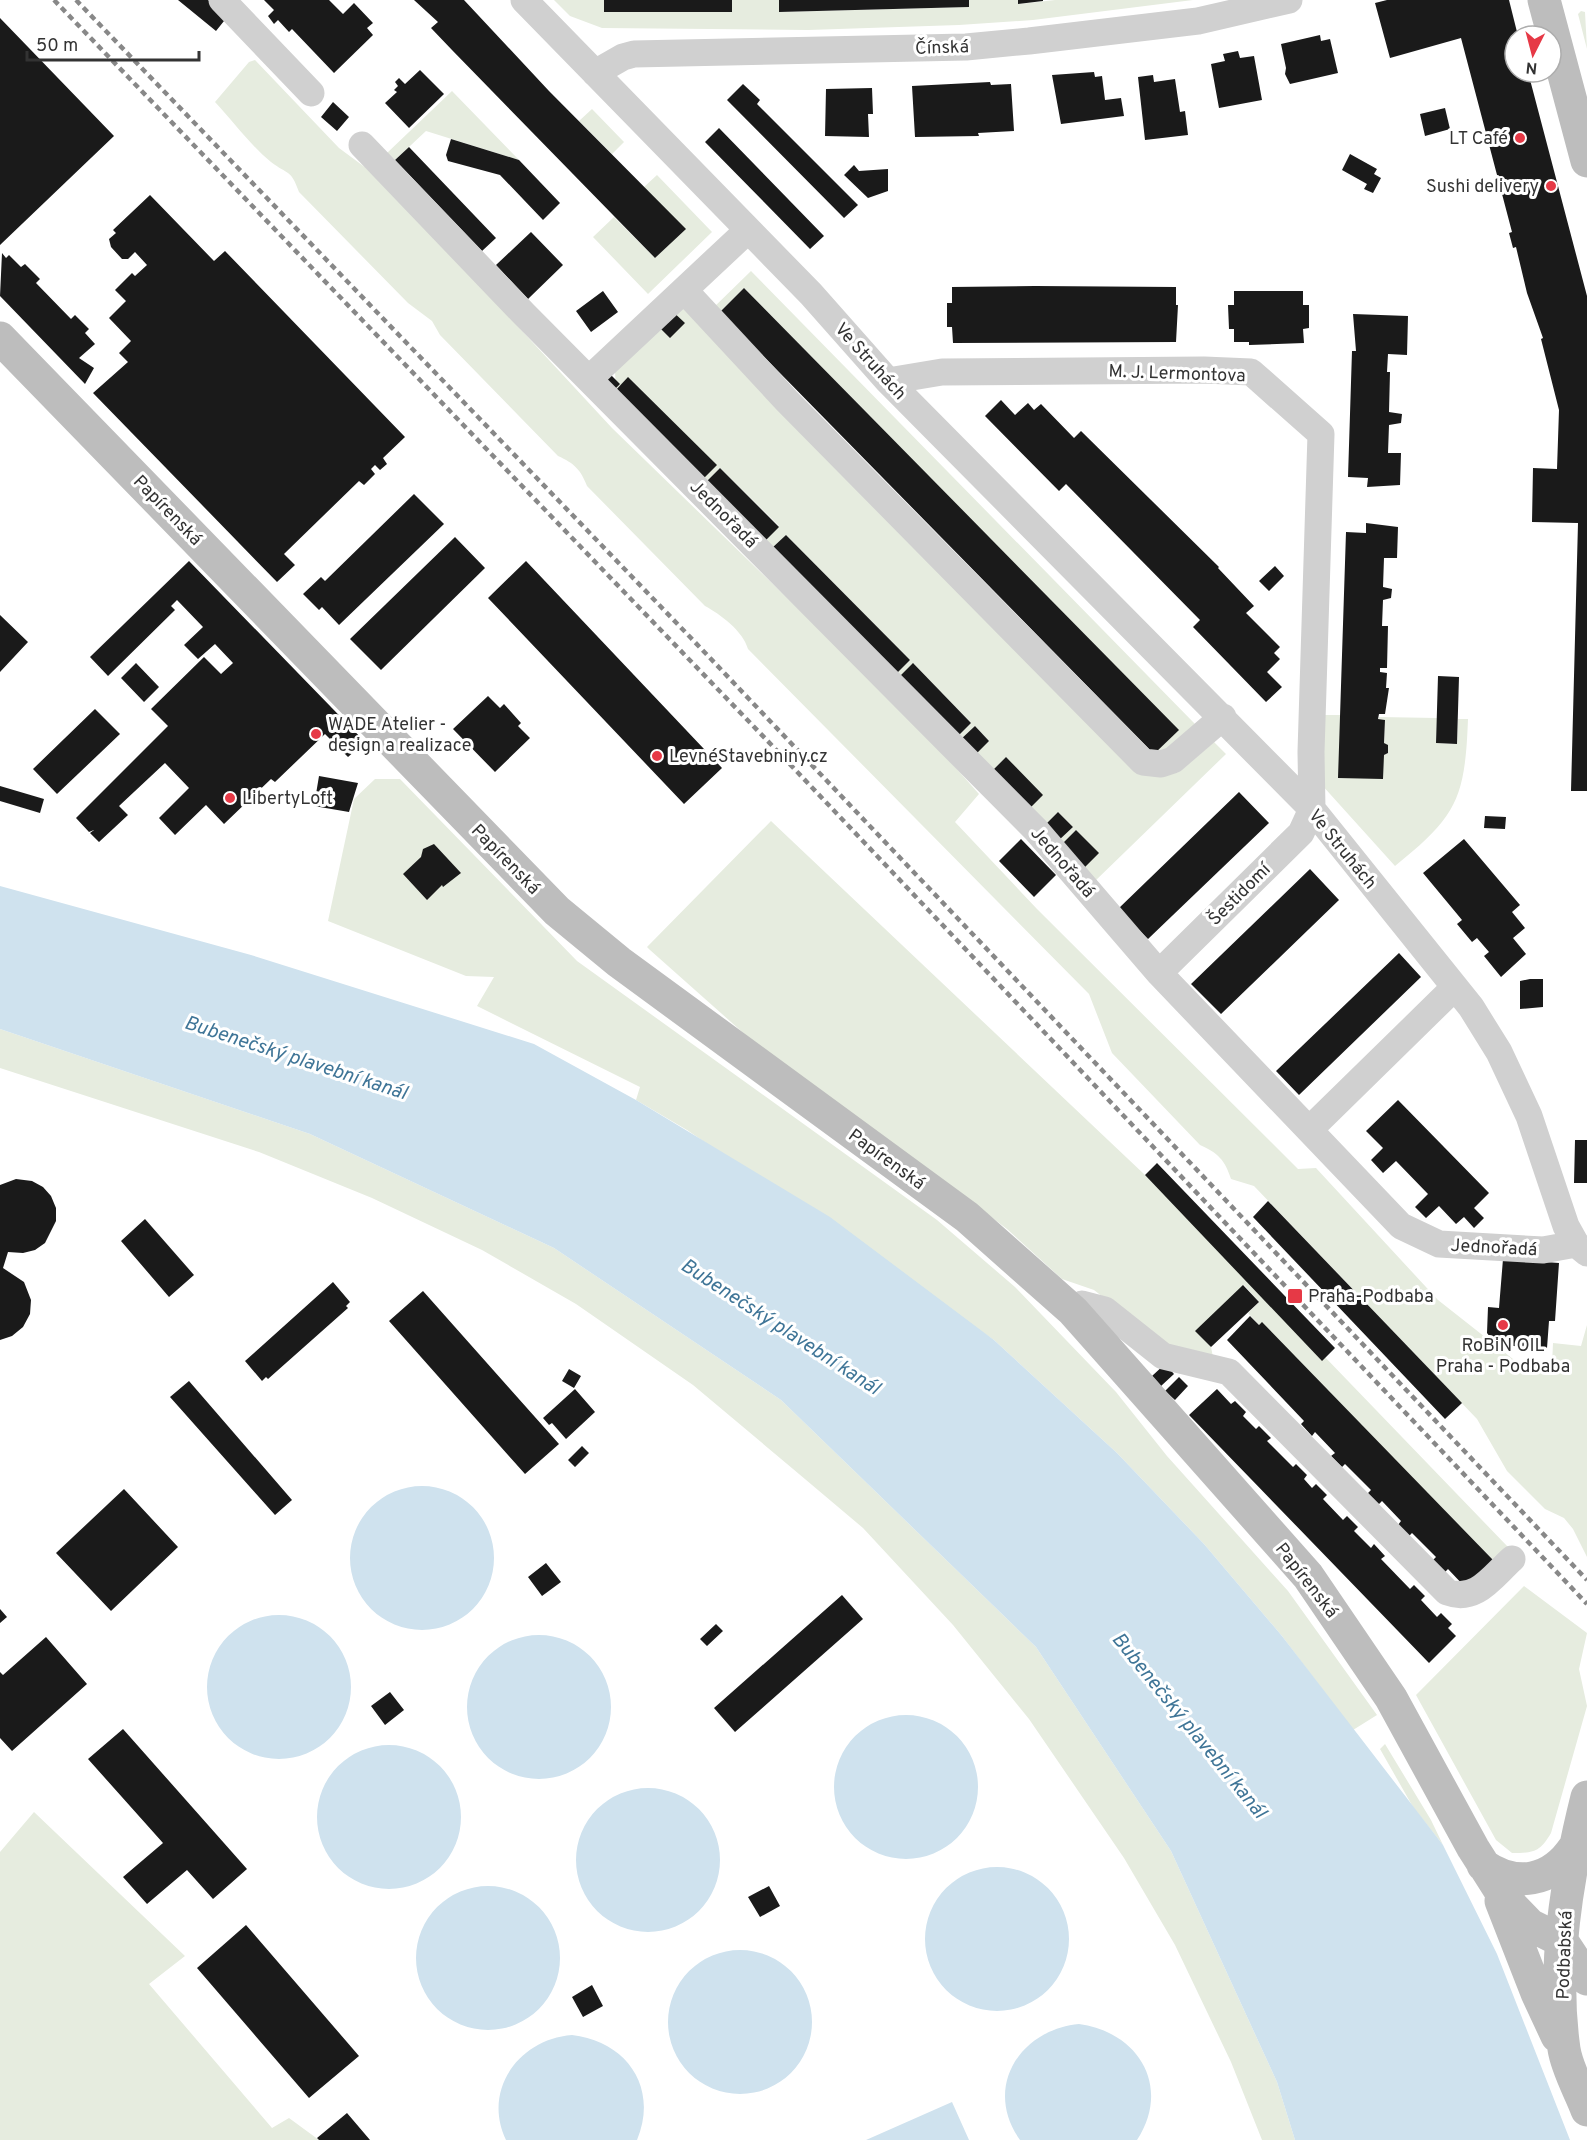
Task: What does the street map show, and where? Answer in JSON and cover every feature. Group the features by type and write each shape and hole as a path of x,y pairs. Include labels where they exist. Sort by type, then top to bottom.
{"street":[{"path":"222,0 311,93"},
{"name":"Ve Struhách","path":"524,0 811,294 888,381 1223,717 1312,810 1471,1007 1498,1052 1529,1116 1566,1226 1582,1248"},
{"name":"Čínská","path":"595,73 634,54 966,47 1198,21 1289,0"},
{"path":"1544,0 1587,161"},
{"name":"Jednořadá","path":"362,145 589,379 1036,830 1159,973 1401,1226 1439,1244 1543,1250 1582,1248"},
{"path":"589,379 748,230"},
{"path":"684,290 787,401 1143,762 1161,764 1173,760 1223,717"},
{"name":"Papírenská","path":"0,338 557,911 619,962 967,1217 1073,1311 1308,1576 1395,1706 1488,1873 1537,1993 1564,2051"},
{"name":"M. J. Lermontova","path":"888,381 942,372 1204,370 1251,372 1321,434 1311,752 1312,810"},
{"name":"Šestidomí","path":"1159,973 1301,833 1312,810"},
{"path":"1319,1138 1455,987"},
{"path":"1073,1311 1082,1304 1105,1310 1163,1356 1229,1372 1447,1593 1461,1597 1475,1593 1512,1559"},
{"name":"Podbabská","path":"1587,1797 1574,1848 1562,1941 1564,2051 1587,2110"},
{"path":"1488,1873 1506,1878 1533,1879 1557,1868 1574,1848"},
{"name":"Papírenská","path":"1488,1873 1522,1918 1545,1935 1562,1941"},
{"path":"1587,1917 1562,1941 1587,1979"}],"shaded area":[{"path":"554,0 604,0 604,12 731,12 732,0 779,0 780,12 969,7 969,0 1018,0 1019,4 1055,0 1193,0 1033,20 808,30 602,28 570,16"},
{"path":"1581,11 1585,12 1587,49 1578,14"},
{"path":"255,60 339,148 366,168 460,264 612,428 915,722 979,794 955,822 1037,909 1298,1169 1316,1168 1438,1300 1518,1363 1552,1365 1553,1343 1581,1346 1587,1325 1587,1557 1573,1529 1564,1518 1545,1509 1507,1471 1477,1419 1254,1186 1231,1179 1220,1158 1200,1145 1112,1053 1089,994 748,649 736,630 724,618 705,606 587,486 576,468 558,456 440,335 432,321 408,303 299,192 291,176 271,162 249,141 215,102 249,62"},
{"path":"452,91 519,160 426,131 395,160 387,153"},
{"path":"592,109 624,142 612,154 579,121"},
{"path":"657,175 712,232 648,294 593,237 614,217 655,258 685,229 644,187"},
{"path":"751,271 1195,724 1157,761 1116,723 1120,719 1154,754 1178,730 744,288 720,312 710,311"},
{"path":"683,305 1162,776 1179,772 1214,742 1226,754 1093,883 764,542 779,526 720,468 705,483 702,451 629,378 616,389 615,372","holes":["786,535 910,660 896,674 772,548","914,664 971,723 957,737 900,677","975,726 989,741 974,755 960,740","1006,757 1028,809 991,772","1058,812 1073,827 1058,841 1044,826","1076,830 1098,853 1061,845"]},
{"path":"1323,715 1341,715 1384,755 1388,753 1388,746 1384,743 1385,720 1378,719 1379,717 1437,718 1436,743 1457,744 1458,719 1468,719 1464,769 1454,804 1445,819 1432,833 1395,866 1321,784"},
{"path":"375,779 400,779 577,961 937,1220 1015,1287 1116,1392 1167,1456 1288,1591 1377,1715 1353,1730 1282,1636 1204,1544 1117,1453 994,1340 687,1130 636,1100 640,1087 477,1006 494,977 466,976 328,921 354,799"},
{"path":"771,821 1145,1175 1242,1271 1508,1547 1493,1560 1262,1323 1259,1325 1248,1313 1259,1302 1244,1285 1196,1331 1211,1347 1213,1357 1178,1356 1094,1290 1062,1279 1007,1229 749,1038 650,950 647,947"},
{"path":"0,1029 310,1134 554,1248 781,1400 1036,1647 1171,1851 1277,2082 1295,2140 1262,2140 1231,2062 1175,1945 1124,1858 1029,1719 953,1625 863,1528 693,1385 576,1304 482,1250 372,1198 259,1152 0,1068"},
{"path":"1524,1586 1587,1633 1579,1669 1587,1706 1551,1833 1540,1848 1526,1853 1512,1853 1496,1840 1416,1695"},
{"path":"1385,1744 1431,1820 1443,1845 1413,1807 1380,1749"},
{"path":"34,1812 185,1956 149,1984 272,2128 289,2118 319,2140 0,2140 0,1852"}],"water":[{"name":"Bubenečský plavební kanál","path":"0,886 251,955 534,1044 636,1100 830,1217 994,1340 1117,1453 1204,1544 1282,1636 1443,1845 1497,1954 1570,2140 1295,2140 1277,2082 1171,1851 1036,1647 781,1400 554,1248 310,1134 0,1029"},
{"path":"422,1486 450,1491 473,1507 489,1530 494,1558 489,1586 473,1609 450,1625 422,1630 394,1625 371,1609 355,1586 350,1558 355,1530 371,1507 394,1491"},
{"path":"279,1615 307,1620 330,1636 346,1659 351,1687 346,1715 330,1738 307,1754 279,1759 251,1754 228,1738 212,1715 207,1687 212,1659 228,1636 251,1620"},
{"path":"539,1635 567,1640 590,1656 606,1679 611,1707 606,1735 590,1758 567,1774 539,1779 511,1774 488,1758 472,1735 467,1707 472,1679 488,1656 511,1640"},
{"path":"906,1715 934,1720 957,1736 973,1759 978,1787 973,1815 957,1838 934,1854 906,1859 878,1854 855,1838 839,1815 834,1787 839,1759 855,1736 878,1720"},
{"path":"389,1745 417,1750 440,1766 456,1789 461,1817 456,1845 440,1868 417,1884 389,1889 361,1884 338,1868 322,1845 317,1817 322,1789 338,1766 361,1750"},
{"path":"648,1788 676,1793 699,1809 715,1832 720,1860 715,1888 699,1911 676,1927 648,1932 620,1927 597,1911 581,1888 576,1860 581,1832 597,1809 620,1793"},
{"path":"997,1867 1025,1872 1048,1888 1064,1911 1069,1939 1064,1967 1048,1990 1025,2006 997,2011 969,2006 946,1990 930,1967 925,1939 930,1911 946,1888 969,1872"},
{"path":"488,1886 516,1891 539,1907 555,1930 560,1958 555,1986 539,2009 516,2025 488,2030 460,2025 437,2009 421,1986 416,1958 421,1930 437,1907 460,1891"},
{"path":"740,1950 768,1955 791,1971 807,1994 812,2022 807,2050 791,2073 768,2089 740,2094 712,2089 689,2073 673,2050 668,2022 673,1994 689,1971 712,1955"},
{"path":"1079,2024 1100,2029 1118,2038 1133,2050 1143,2065 1150,2082 1151,2100 1147,2120 1137,2140 1020,2140 1009,2120 1005,2101 1007,2082 1013,2065 1024,2050 1039,2037"},
{"path":"572,2035 608,2046 633,2070 644,2102 643,2121 637,2140 506,2140 500,2121 499,2103 502,2086 510,2070 521,2057 536,2046"},
{"path":"952,2102 969,2140 866,2140"}],"building":[{"path":"178,0 208,0 228,16 216,31"},
{"path":"264,0 329,0 343,14 354,3 373,23 367,28 373,35 334,73 292,29 289,32 278,20 274,24 268,16 274,10"},
{"path":"414,0 464,0 549,91 686,229 655,258 431,28 438,22"},
{"path":"604,0 732,0 732,12 604,12"},
{"path":"779,0 969,0 969,7 779,12"},
{"path":"1018,0 1043,0 1043,1 1018,4"},
{"path":"1387,0 1509,0 1515,24 1503,24 1503,84 1531,84 1587,296 1587,791 1571,791 1578,523 1532,522 1533,468 1557,469 1559,410 1541,339 1543,338 1527,293 1516,247 1513,248 1509,233 1512,232 1461,38 1390,58 1375,3"},
{"path":"0,18 114,136 0,245"},
{"path":"1320,35 1321,41 1330,39 1338,73 1290,84 1285,74 1281,44"},
{"path":"1238,51 1240,58 1254,56 1262,100 1219,108 1211,64 1225,61 1223,54"},
{"path":"420,70 444,94 409,128 385,103 397,92 394,90 398,86 395,82 399,78 405,84"},
{"path":"1094,72 1095,77 1102,76 1105,100 1121,98 1124,116 1061,124 1052,75"},
{"path":"1153,75 1154,82 1175,79 1180,112 1185,111 1188,135 1145,140 1138,77"},
{"path":"990,82 991,85 1011,84 1014,131 978,133 979,136 915,137 912,86"},
{"path":"743,84 760,100 757,104 858,205 844,218 727,100"},
{"path":"872,88 873,114 868,114 869,137 825,136 826,89"},
{"path":"333,102 349,117 337,131 321,117"},
{"path":"1445,108 1450,129 1425,136 1420,114"},
{"path":"719,128 824,236 810,249 705,142"},
{"path":"451,139 519,160 560,203 543,220 500,175 448,161 446,155"},
{"path":"409,147 496,238 482,251 395,160"},
{"path":"1350,154 1377,169 1374,174 1381,178 1373,193 1364,189 1367,184 1342,170"},
{"path":"854,165 859,171 888,169 888,191 868,198 844,175"},
{"path":"150,195 214,261 225,251 405,437 383,458 387,464 380,470 375,465 371,469 375,474 364,485 359,481 284,554 295,565 277,582 93,393 128,362 119,353 131,341 109,318 126,301 115,290 132,273 135,276 147,265 135,252 128,259 122,259 111,247 109,239 116,233 113,230"},
{"path":"531,232 563,265 528,299 496,265"},
{"path":"2,253 6,258 9,255 21,267 25,264 40,279 36,283 71,319 75,315 89,329 85,333 95,344 79,358 94,368 85,384 0,296"},
{"path":"952,287 1176,287 1176,305 1178,305 1176,342 953,343 952,327 947,327 947,303 952,303"},
{"path":"744,288 1179,730 1154,754 720,312"},
{"path":"603,291 618,312 591,332 576,311"},
{"path":"1234,291 1303,291 1303,305 1309,305 1309,328 1303,329 1304,343 1249,345 1249,342 1234,342 1234,329 1229,329 1228,305 1234,305"},
{"path":"670,309 685,323 670,338 655,323"},
{"path":"1353,314 1408,316 1407,355 1388,354 1387,372 1390,372 1389,412 1402,414 1401,423 1389,425 1388,453 1401,453 1400,485 1367,487 1368,478 1348,477 1352,351 1356,351"},
{"path":"605,369 620,384 613,391 598,376"},
{"path":"628,377 717,465 702,480 614,392"},
{"path":"1001,400 1015,415 1028,403 1034,410 1041,404 1074,438 1081,431 1219,567 1254,606 1246,613 1280,647 1274,653 1280,659 1267,672 1282,687 1266,702 1193,627 1200,620 1066,484 1059,491 985,416"},
{"path":"720,468 779,527 764,542 705,483"},
{"path":"414,494 444,524 339,625 322,607 319,610 303,594 321,577 325,581"},
{"path":"1366,523 1398,527 1397,558 1384,558 1383,587 1392,589 1391,598 1383,600 1382,626 1388,626 1387,668 1380,668 1380,672 1387,673 1386,688 1389,688 1385,714 1379,714 1378,719 1385,720 1384,743 1388,745 1388,753 1384,755 1383,779 1338,778 1346,532 1366,533"},
{"path":"786,535 910,660 896,674 772,548"},
{"path":"455,537 485,568 381,670 350,639"},
{"path":"189,561 365,742 348,757 325,734 275,782 271,779 224,824 206,805 175,835 159,818 189,788 165,763 119,806 128,815 99,842 90,833 94,830 89,832 76,818 168,726 151,709 204,657 221,674 233,663 215,644 198,659 184,645 203,627 177,600 171,606 175,610 108,676 90,657"},
{"path":"526,561 722,768 684,804 488,598"},
{"path":"1275,566 1284,576 1269,591 1259,581"},
{"path":"0,615 28,642 0,672"},
{"path":"136,663 159,687 144,702 121,678"},
{"path":"913,663 971,723 957,737 899,677"},
{"path":"1438,676 1459,677 1457,744 1436,743"},
{"path":"488,696 500,708 504,704 521,723 518,726 530,738 495,772 453,729"},
{"path":"95,709 120,734 57,794 33,769"},
{"path":"975,726 989,741 975,755 960,740"},
{"path":"1006,757 1043,795 1028,810 991,772"},
{"path":"319,776 358,783 349,812 314,806"},
{"path":"0,786 44,799 40,813 0,801"},
{"path":"1239,792 1269,823 1148,939 1118,909"},
{"path":"1058,812 1073,827 1058,841 1044,826"},
{"path":"1485,816 1506,817 1505,829 1484,828"},
{"path":"1076,830 1099,853 1084,868 1061,845"},
{"path":"1021,839 1056,875 1034,897 999,861"},
{"path":"1464,839 1520,905 1512,912 1525,928 1513,938 1526,954 1501,977 1484,956 1489,952 1477,938 1472,942 1457,924 1462,920 1423,873"},
{"path":"434,844 461,873 443,887 442,885 427,900 403,874 421,857 423,849"},
{"path":"1310,869 1339,900 1221,1014 1191,984"},
{"path":"1399,953 1421,977 1299,1095 1276,1071"},
{"path":"1543,979 1543,1007 1520,1009 1520,981"},
{"path":"1398,1100 1489,1193 1474,1208 1484,1218 1474,1228 1464,1217 1456,1224 1439,1206 1426,1218 1415,1207 1428,1194 1396,1161 1383,1173 1371,1160 1383,1148 1366,1131"},
{"path":"1575,1140 1587,1140 1587,1183 1574,1183"},
{"path":"1157,1163 1335,1348 1322,1361 1145,1175"},
{"path":"16,1179 32,1181 43,1187 51,1196 56,1208 56,1221 45,1243 35,1250 23,1253 8,1252 3,1268 24,1282 31,1300 30,1314 23,1327 12,1336 0,1340 0,1185"},
{"path":"1268,1201 1462,1403 1445,1419 1253,1217"},
{"path":"145,1219 194,1275 169,1297 121,1241"},
{"path":"1503,1259 1559,1263 1555,1321 1549,1321 1547,1348 1497,1345 1497,1338 1490,1337 1487,1333 1488,1307 1499,1308"},
{"path":"333,1282 350,1302 346,1306 348,1308 268,1379 266,1377 262,1381 245,1361"},
{"path":"1243,1285 1259,1302 1211,1347 1195,1331"},
{"path":"423,1291 559,1444 525,1474 389,1321"},
{"path":"1250,1316 1259,1325 1262,1322 1493,1560 1465,1587 1448,1569 1443,1574 1431,1562 1436,1557 1412,1533 1409,1536 1398,1525 1401,1521 1382,1501 1379,1504 1368,1493 1371,1490 1345,1464 1342,1467 1331,1456 1335,1453 1315,1432 1312,1436 1301,1424 1304,1421 1227,1340"},
{"path":"1165,1364 1174,1374 1161,1386 1152,1376"},
{"path":"569,1369 581,1376 574,1388 562,1381"},
{"path":"1179,1377 1188,1386 1175,1400 1165,1391"},
{"path":"189,1381 292,1500 275,1515 170,1397"},
{"path":"575,1389 595,1412 566,1439 552,1423 549,1425 543,1418"},
{"path":"1217,1389 1231,1404 1235,1401 1246,1412 1243,1416 1256,1429 1259,1426 1271,1438 1267,1441 1293,1467 1296,1464 1307,1475 1304,1479 1312,1488 1316,1484 1327,1495 1323,1499 1343,1520 1347,1516 1358,1527 1354,1531 1371,1548 1374,1544 1385,1556 1381,1559 1410,1589 1414,1585 1425,1596 1421,1600 1437,1617 1441,1613 1452,1624 1448,1628 1456,1636 1429,1663 1189,1415"},
{"path":"582,1446 589,1453 575,1467 568,1460"},
{"path":"124,1489 178,1547 111,1611 56,1553"},
{"path":"546,1563 561,1582 542,1596 528,1577"},
{"path":"842,1595 863,1619 735,1732 714,1708"},
{"path":"0,1609 7,1617 0,1623"},
{"path":"716,1624 723,1631 707,1646 700,1639"},
{"path":"46,1637 87,1684 12,1751 0,1738 0,1672 3,1675"},
{"path":"390,1692 404,1710 385,1725 371,1706"},
{"path":"123,1729 247,1869 213,1899 187,1870 147,1904 123,1877 163,1843 88,1759"},
{"path":"769,1886 780,1906 760,1917 748,1897"},
{"path":"246,1925 359,2056 309,2098 197,1968"},
{"path":"592,1985 603,2006 583,2017 572,1997"},
{"path":"347,2113 370,2140 319,2140 317,2138"}],"railway":[{"path":"54,0 785,759 1587,1604"},
{"path":"76,0 691,638 1587,1580"}],"place":[{"name":"LT Café","path":"1520,138"},
{"name":"Sushi delivery","path":"1551,186"},
{"name":"WADE Atelier - design a realizace","path":"316,734"},
{"name":"LevnéStavebniny.cz","path":"657,756"},
{"name":"LibertyLoft","path":"230,798"},
{"name":"Praha-Podbaba","path":"1295,1296"},
{"name":"RoBiN OIL Praha - Podbaba","path":"1503,1325"}]}
